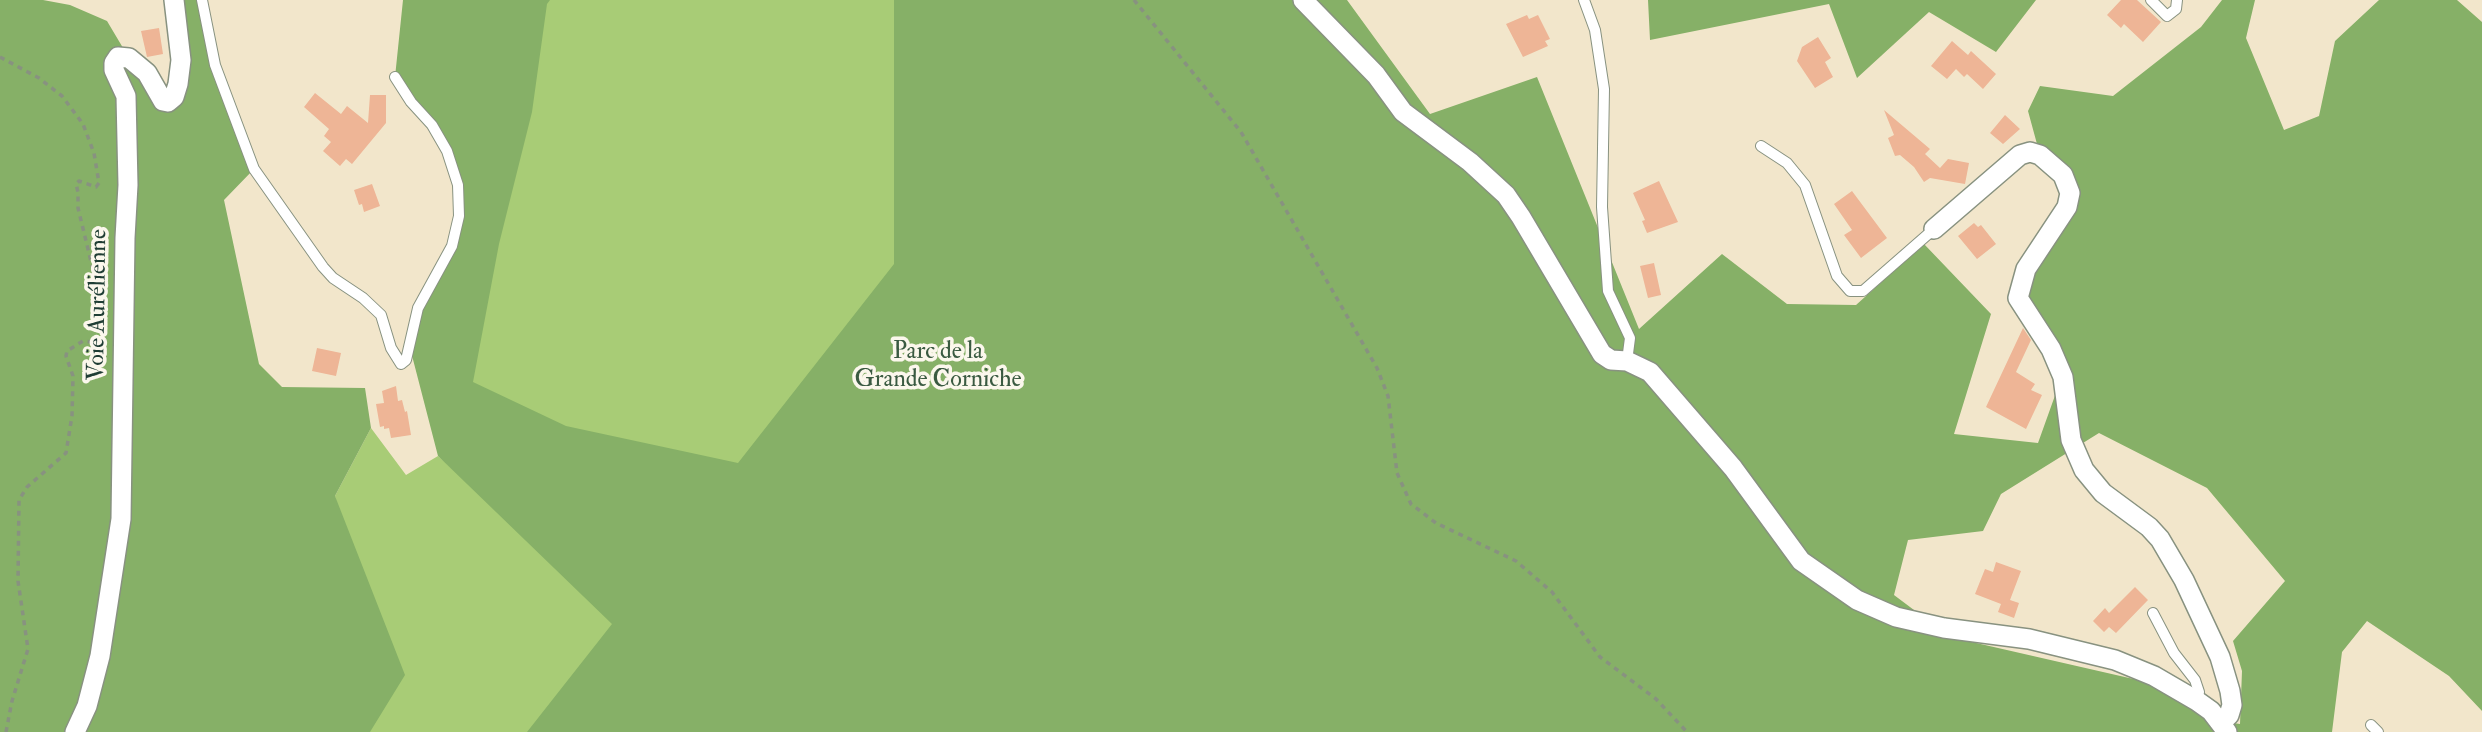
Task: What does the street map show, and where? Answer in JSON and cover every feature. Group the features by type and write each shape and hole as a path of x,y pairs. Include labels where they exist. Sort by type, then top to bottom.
{"street":[{"name":"Voie Aurélienne","path":"75,732 87,706 100,656 121,519 128,173 126,96 114,70 114,63 117,57 130,58 148,73 163,101 168,102 174,97 180,60 174,0"},
{"path":"1303,0 1376,75 1403,112 1470,162 1506,195 1602,354 1611,360 1627,361 1650,372 1733,468 1801,561 1857,600 1896,617 1944,628 2029,639 2115,660 2154,676 2197,701 2211,711 2224,728"},
{"path":"1934,229 2020,155 2030,152 2040,155 2063,175 2070,193 2067,206 2026,269 2018,298 2051,349 2063,377 2071,440 2084,470 2103,493 2149,527 2160,539 2189,591 2220,657 2230,691 2232,705 2224,728"}],"lane":[{"path":"202,0 215,65 254,169 323,267 381,315 391,348 401,363 406,360 418,308 452,246 459,206 458,186 447,151 432,125 411,102 396,77"},
{"path":"1584,0 1595,30 1604,89 1602,207 1608,291 1630,338 1627,361"},
{"path":"2151,0 2167,16 2176,9 2177,0"},
{"path":"1761,146 1787,163 1805,185 1837,276 1850,291 1863,291 1934,229"},
{"path":"2153,613 2174,653 2195,680 2199,692 2197,701"}],"path":[{"path":"1134,0 1241,132 1377,368 1388,396 1397,473 1411,504 1436,523 1516,561 1552,592 1600,657 1656,699 1687,732"},
{"path":"0,57 39,78 62,96 83,124 94,153 99,183 96,187 79,181 76,184 78,208 107,328"},
{"path":"6,732 27,649 18,581 19,500 27,487 66,453 72,416 73,376 66,356 67,351 83,341 90,342 104,359 110,358 112,352"}],"green space":[{"path":"0,0 43,0 70,5 107,21 129,58 174,97 174,0 202,0 215,65 254,169 224,200 259,364 282,387 365,388 371,428 335,496 405,675 370,732 0,732"},
{"name":"Parc de la Grande Corniche","path":"403,0 550,0 547,4 532,112 499,244 473,382 566,426 738,463 894,264 894,0 1347,0 1430,114 1537,77 1639,329 1722,254 1787,304 1856,305 1924,244 1991,314 1954,434 2038,443 2062,376 2018,298 2070,193 2040,155 2028,111 2040,86 2113,96 2201,27 2222,0 2255,0 2246,38 2284,130 2319,116 2335,41 2379,0 2457,0 2482,22 2482,711 2449,676 2367,621 2342,652 2332,732 527,732 612,624 438,456 409,344 459,216 447,151 395,77","holes":["2099,433 2207,488 2285,581 2233,641 2242,671 2240,724 2207,719 2151,683 1950,637 1894,595 1908,540 1983,531 2001,494"]},
{"name":"Parc de la Grande Corniche","path":"440,0 1280,0 1788,575 2194,732 366,732 335,496 371,428 406,475 438,456 454,470 489,196"},
{"path":"1648,0 2036,0 1996,52 1929,12 1857,78 1829,4 1650,40"}],"building":[{"path":"2121,0 2137,0 2161,22 2143,42 2124,24 2121,28 2107,15"},
{"path":"1527,15 1529,19 1538,15 1550,39 1545,41 1548,46 1523,57 1506,24"},
{"path":"159,28 163,54 147,57 141,31"},
{"path":"1818,37 1831,58 1825,62 1833,77 1815,88 1797,61 1802,47"},
{"path":"1952,41 1968,55 1971,51 1996,74 1983,89 1967,74 1964,77 1956,69 1947,79 1931,66"},
{"path":"315,93 341,114 347,106 368,123 370,95 386,95 386,123 352,164 346,159 340,166 323,151 331,142 324,136 329,129 304,107"},
{"path":"1884,110 1930,149 1925,154 1940,168 1948,159 1969,163 1965,184 1930,178 1924,182 1914,167 1900,155 1895,156 1888,138 1894,135"},
{"path":"2005,115 2020,129 2003,144 1990,133"},
{"path":"1659,181 1678,222 1647,233 1642,221 1645,220 1633,193"},
{"path":"372,184 380,206 364,212 354,190"},
{"path":"1852,191 1887,238 1861,258 1844,235 1852,230 1834,204"},
{"path":"1974,223 1978,227 1981,225 1996,244 1977,259 1958,236"},
{"path":"1654,263 1661,295 1648,298 1640,266"},
{"path":"2023,328 2031,340 2016,372 2035,384 2031,390 2042,395 2026,429 1986,407"},
{"path":"317,348 341,353 336,376 312,371"},
{"path":"396,386 398,401 402,400 405,412 407,411 411,435 391,438 389,428 380,427 376,404 384,403 382,391"},
{"path":"1996,562 2021,571 2010,600 2019,603 2014,618 1998,612 2001,604 1975,594 1985,569 1993,572"},
{"path":"2135,587 2148,600 2116,633 2109,627 2104,632 2093,621 2105,608 2109,613"}]}
